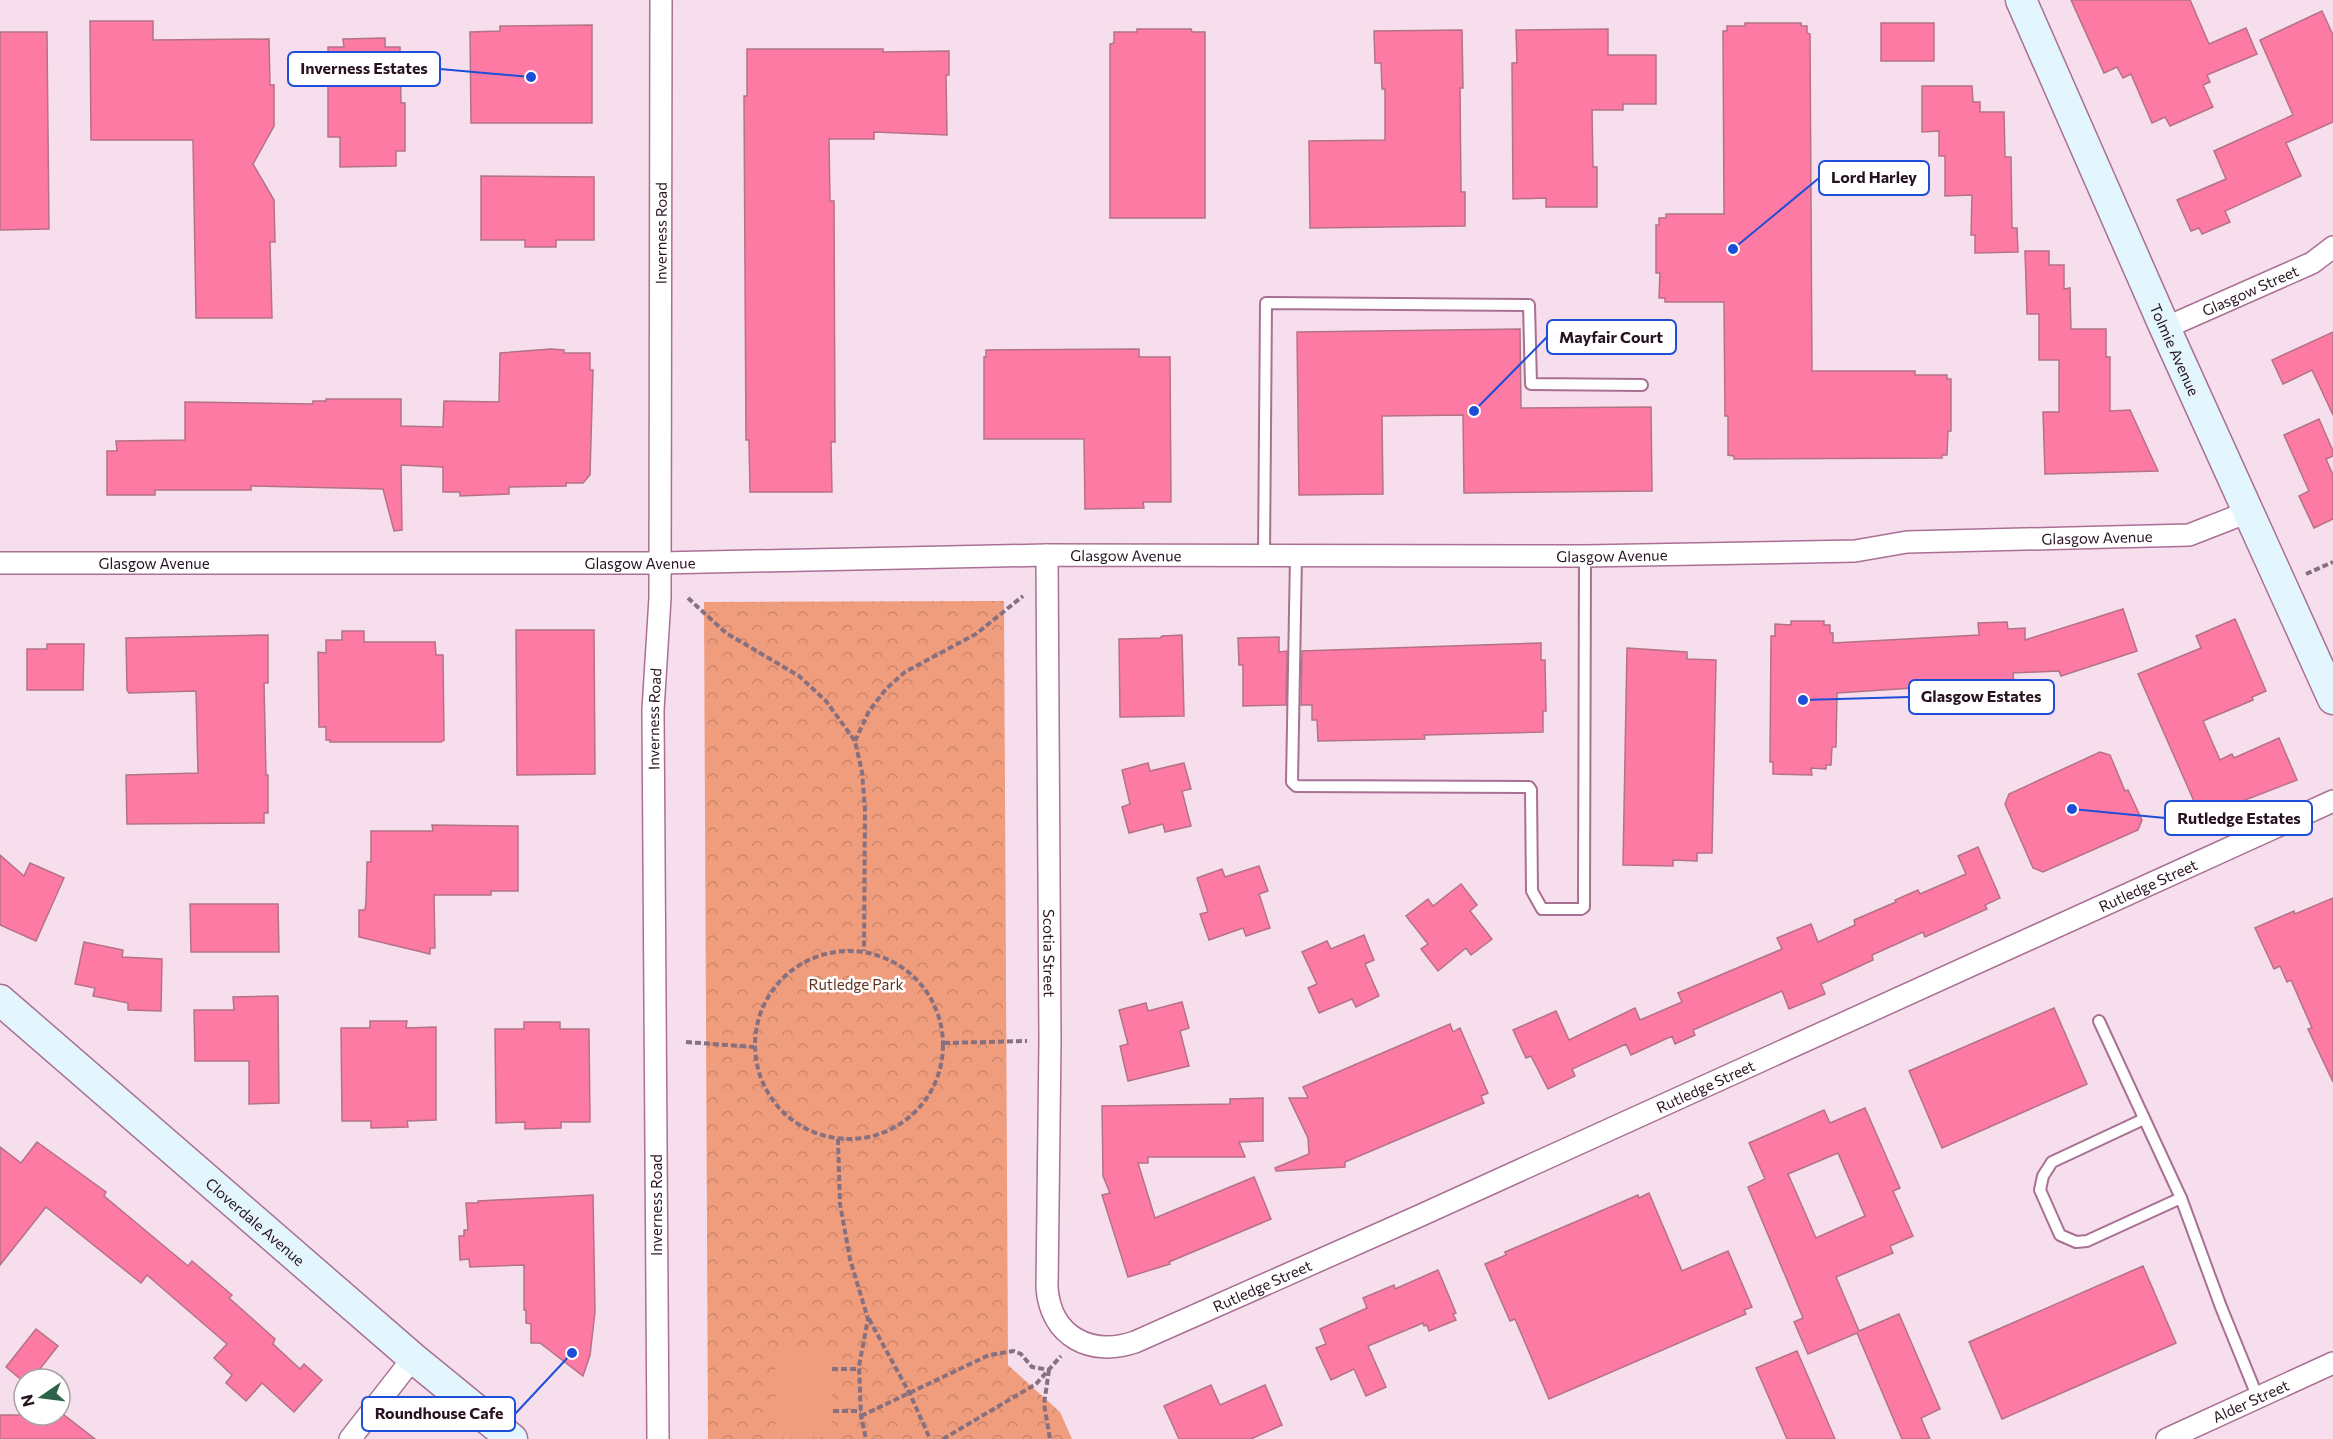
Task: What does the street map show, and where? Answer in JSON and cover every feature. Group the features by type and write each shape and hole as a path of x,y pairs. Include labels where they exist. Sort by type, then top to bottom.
{"street":[{"name":"Inverness Road","path":"658,1439 653,710 659,646 660,563 661,0"},
{"name":"Tolmie Avenue","path":"2021,0 2165,328 2333,699"},
{"name":"Glasgow Street","path":"2165,328 2312,263 2333,247"},
{"name":"Glasgow Avenue","path":"0,563 660,563 1047,555 1585,556 1855,551 1907,542 2189,535 2248,512"},
{"name":"Scotia Street","path":"1047,555 1050,1041 1048,1298 1055,1317 1075,1339"},
{"name":"Rutledge Street","path":"1075,1339 1103,1347 1135,1342 1437,1208 2333,801"},
{"name":"Cloverdale Avenue","path":"2,1004 413,1358 512,1439"},
{"path":"350,1439 413,1358"},
{"name":"Alder Street","path":"2166,1439 2333,1363"}],"lane":[{"path":"1264,557 1266,303 1529,305 1531,384 1642,385"},
{"path":"1296,556 1292,782 1296,786 1528,787 1531,790 1532,891 1542,909 1581,909 1584,908 1585,556"},
{"path":"2099,1021 2181,1198 2258,1398"},
{"path":"2144,1119 2052,1162 2043,1176 2040,1190 2060,1235 2076,1242 2087,1242 2181,1198"}],"path":[{"path":"2307,574 2333,562"},
{"path":"855,741 869,711 886,689 905,672 976,634 1025,594 1047,593"},
{"path":"688,598 726,633 799,676 826,701 855,741 862,772 865,809 864,951"},
{"path":"840,950 864,951 890,959 912,973 933,1001 940,1017 944,1043 939,1075 924,1104 900,1125 870,1137 838,1139 816,1133 796,1123 779,1108 766,1090 758,1069 754,1047 757,1023 765,1001 778,982 796,966 817,955 840,950"},
{"path":"944,1043 1050,1041"},
{"path":"686,1042 754,1047"},
{"path":"838,1139 840,1204 850,1259 868,1319 910,1394 930,1439"},
{"path":"866,1439 861,1413 859,1368 868,1319"},
{"path":"832,1411 861,1413 910,1394 989,1355 1014,1351 1021,1354 1032,1367 1050,1370"},
{"path":"832,1369 859,1368"},
{"path":"943,1439 1036,1384 1050,1370"},
{"path":"1050,1370 1044,1404 1050,1439"}],"green space":[{"name":"Rutledge Park","path":"1004,601 1008,1365 1060,1412 1072,1439 708,1439 704,602"},
{"path":"832,1347 832,1437 776,1438 775,1348"}],"building":[{"path":"2071,0 2190,0 2209,44 2246,28 2257,54 2207,75 2210,82 2203,85 2213,107 2170,126 2165,117 2152,123 2131,74 2123,78 2117,67 2104,73"},
{"path":"2322,11 2333,35 2333,122 2286,143 2301,176 2225,211 2230,222 2202,234 2199,228 2191,231 2177,200 2226,179 2214,151 2293,115 2260,40"},
{"path":"90,21 153,21 153,40 269,39 270,85 274,85 274,126 253,164 274,200 275,242 270,242 272,318 196,318 193,140 91,140"},
{"path":"1745,23 1801,23 1801,26 1807,26 1807,33 1810,34 1812,371 1915,371 1915,375 1947,375 1947,379 1951,379 1951,431 1948,431 1947,455 1942,455 1942,458 1734,459 1734,456 1728,455 1728,416 1725,416 1724,302 1665,302 1665,298 1659,298 1660,273 1656,273 1656,225 1659,225 1659,218 1666,218 1666,214 1724,214 1723,31 1727,31 1727,26 1745,26"},
{"path":"1881,23 1934,23 1934,61 1881,61"},
{"path":"592,25 592,123 471,123 470,32 500,31 500,26"},
{"path":"1137,29 1191,29 1192,32 1205,32 1205,218 1110,218 1110,44 1114,43 1114,32 1137,32"},
{"path":"1608,29 1608,55 1656,55 1656,104 1623,104 1623,110 1592,110 1593,167 1597,167 1597,207 1546,207 1546,198 1513,199 1512,63 1517,63 1516,30"},
{"path":"1462,30 1461,192 1465,192 1465,226 1310,228 1309,141 1385,140 1385,89 1382,89 1381,63 1375,63 1374,31"},
{"path":"0,32 47,32 49,229 0,230"},
{"path":"385,38 385,47 400,47 401,103 405,103 405,151 396,151 396,166 340,167 340,137 328,137 328,47 344,47 343,39"},
{"path":"747,49 949,51 949,75 946,75 947,135 874,132 874,139 829,139 830,201 834,201 835,442 831,442 832,492 750,492 749,440 746,440 744,96 747,96"},
{"path":"1922,86 1972,86 1973,102 1980,102 1980,112 2004,112 2005,157 2011,157 2012,228 2017,228 2018,252 1975,253 1975,235 1971,235 1972,195 1945,196 1945,156 1939,156 1939,131 1922,132"},
{"path":"481,176 594,177 594,240 556,240 556,247 525,247 525,240 481,240"},
{"path":"2025,251 2049,251 2049,265 2064,265 2064,289 2070,288 2071,329 2106,329 2106,357 2110,357 2110,411 2130,410 2158,471 2045,474 2043,412 2059,412 2059,360 2039,360 2039,314 2027,314"},
{"path":"1520,329 1521,408 1651,407 1652,491 1464,493 1463,415 1382,416 1383,494 1299,495 1297,332"},
{"path":"2333,332 2333,415 2312,370 2283,384 2272,360"},
{"path":"1139,349 1139,357 1170,357 1171,502 1143,502 1144,508 1085,509 1084,439 984,439 984,357 986,357 986,350"},
{"path":"564,350 564,353 590,353 590,370 593,370 590,475 583,483 566,483 566,486 509,487 509,494 460,496 460,492 443,492 443,467 401,465 402,530 394,531 383,489 251,486 251,490 155,490 155,495 107,495 107,451 117,451 116,441 185,440 185,402 313,404 313,401 326,401 326,399 401,399 401,426 443,427 444,401 499,402 500,353"},
{"path":"2319,419 2333,451 2333,456 2326,459 2333,475 2333,519 2314,528 2299,496 2309,491 2284,435"},
{"path":"2123,609 2137,651 2061,676 2059,671 2013,673 2015,693 1990,694 1989,680 1913,683 1913,688 1837,693 1836,747 1832,747 1831,765 1826,765 1826,769 1811,768 1812,775 1773,774 1773,762 1770,762 1771,636 1775,636 1775,624 1791,625 1791,621 1824,621 1824,625 1830,625 1833,643 1979,635 1978,623 2007,622 2008,629 2025,628 2025,640"},
{"path":"2235,619 2266,691 2252,697 2253,700 2203,721 2220,760 2232,754 2234,758 2279,738 2297,780 2201,817 2138,674 2201,648 2196,636"},
{"path":"516,630 594,630 595,774 517,775"},
{"path":"342,631 364,631 364,642 435,642 436,655 443,655 444,740 441,742 330,742 326,740 326,727 319,727 318,652 326,653 326,640 342,640"},
{"path":"268,635 268,683 264,683 268,813 264,813 264,823 127,824 126,775 198,773 196,691 129,693 127,690 126,638"},
{"path":"1182,635 1184,716 1120,717 1119,639"},
{"path":"1279,637 1279,652 1287,651 1286,705 1243,706 1243,665 1239,665 1238,638"},
{"path":"1541,643 1541,660 1545,660 1546,711 1543,711 1543,732 1424,735 1425,739 1318,741 1317,720 1312,720 1312,705 1301,705 1302,651"},
{"path":"47,644 84,644 83,690 27,690 27,649 47,649"},
{"path":"1627,648 1687,652 1687,659 1716,660 1712,853 1697,853 1697,861 1673,860 1673,866 1623,865"},
{"path":"2100,752 2110,755 2125,791 2128,790 2142,820 2138,830 2043,872 2033,868 2005,804 2009,794"},
{"path":"1148,763 1150,771 1184,763 1191,789 1182,791 1191,826 1165,832 1163,824 1129,833 1122,807 1130,804 1122,770"},
{"path":"432,825 518,826 518,891 491,891 491,895 434,895 435,948 430,948 430,954 359,937 359,910 365,910 367,862 371,862 371,831 433,831"},
{"path":"1978,847 2000,898 1985,905 1987,909 1925,937 1923,932 1872,955 1873,960 1821,984 1825,994 1789,1009 1782,991 1693,1030 1695,1035 1675,1044 1672,1036 1631,1055 1626,1044 1572,1069 1575,1076 1548,1089 1531,1056 1526,1058 1513,1030 1556,1011 1569,1040 1635,1008 1640,1020 1682,1002 1678,993 1782,949 1777,938 1811,924 1818,942 1855,925 1854,920 1896,902 1895,900 1918,890 1920,894 1966,874 1958,856"},
{"path":"0,855 24,876 30,863 64,878 36,941 0,925"},
{"path":"1259,866 1268,891 1259,894 1270,928 1246,936 1243,928 1209,940 1200,914 1208,912 1197,878 1222,869 1225,877"},
{"path":"1461,884 1477,905 1470,911 1492,939 1471,955 1466,948 1438,971 1421,949 1428,944 1406,916 1428,899 1433,906"},
{"path":"2333,898 2333,1082 2308,1029 2312,1028 2291,980 2287,982 2280,966 2274,969 2255,928 2294,911 2295,914"},
{"path":"190,904 278,904 279,952 191,952"},
{"path":"1364,935 1374,960 1365,964 1379,996 1356,1007 1352,999 1319,1013 1308,988 1317,984 1302,952 1327,941 1331,949"},
{"path":"84,942 123,950 122,957 162,959 161,1011 128,1010 128,1003 93,996 95,988 75,984"},
{"path":"278,996 279,1103 249,1104 249,1061 195,1061 194,1010 234,1010 233,997"},
{"path":"1182,1002 1189,1028 1180,1031 1189,1066 1128,1081 1120,1046 1128,1044 1119,1010 1146,1003 1148,1011"},
{"path":"2054,1008 2087,1084 1942,1148 1909,1071"},
{"path":"370,1021 407,1021 406,1028 436,1027 436,1120 407,1121 408,1127 371,1128 371,1121 342,1121 341,1028 370,1028"},
{"path":"524,1022 560,1022 560,1029 589,1029 590,1122 561,1122 561,1128 525,1129 525,1122 496,1123 495,1029 524,1029"},
{"path":"1450,1024 1453,1032 1460,1028 1488,1093 1481,1096 1484,1103 1345,1162 1345,1167 1276,1171 1275,1168 1309,1154 1308,1138 1289,1098 1308,1098 1303,1087"},
{"path":"1263,1098 1263,1141 1239,1142 1245,1157 1148,1157 1148,1163 1138,1163 1155,1218 1254,1177 1271,1219 1169,1262 1170,1264 1128,1277 1102,1195 1110,1193 1103,1176 1102,1106 1230,1104 1230,1099"},
{"path":"1865,1108 1900,1188 1893,1191 1913,1236 1890,1246 1893,1253 1836,1277 1859,1331 1899,1314 1940,1409 1921,1418 1930,1439 1902,1439 1857,1333 1808,1354 1794,1322 1803,1318 1748,1187 1765,1179 1749,1143 1824,1110 1830,1123","holes":["1838,1153 1865,1216 1816,1238 1788,1174"]},
{"path":"37,1142 106,1192 104,1196 188,1266 192,1261 232,1295 229,1298 275,1339 273,1344 300,1369 304,1364 322,1380 294,1412 262,1383 246,1401 226,1383 232,1375 214,1358 227,1344 147,1275 141,1283 46,1207 0,1265 0,1147 21,1163"},
{"path":"1649,1193 1682,1271 1728,1251 1752,1307 1744,1310 1746,1314 1549,1399 1515,1319 1510,1321 1485,1264 1506,1255 1505,1252 1638,1195 1639,1198"},
{"path":"593,1195 595,1312 590,1355 583,1376 540,1343 531,1343 531,1324 526,1323 526,1310 524,1310 524,1265 470,1267 469,1259 460,1260 459,1236 464,1236 464,1230 468,1230 466,1203"},
{"path":"2143,1266 2176,1343 2002,1419 1969,1342"},
{"path":"1438,1270 1456,1313 1453,1314 1456,1320 1429,1331 1427,1325 1424,1326 1423,1323 1368,1346 1386,1387 1366,1396 1354,1369 1331,1380 1316,1348 1326,1344 1320,1329 1367,1308 1363,1298 1394,1285 1395,1289"},
{"path":"36,1329 58,1346 41,1367 12,1367 12,1372 6,1367"},
{"path":"1797,1351 1835,1439 1787,1439 1756,1368"},
{"path":"1211,1385 1220,1405 1265,1385 1282,1425 1251,1439 1179,1439 1164,1406"},
{"path":"0,1415 12,1415 12,1427 72,1427 72,1421 95,1439 0,1439"}],"place":[{"name":"Inverness Estates","path":"531,77"},
{"name":"Lord Harley","path":"1733,249"},
{"name":"Mayfair Court","path":"1474,411"},
{"name":"Glasgow Estates","path":"1803,700"},
{"name":"Rutledge Estates","path":"2072,809"},
{"name":"Roundhouse Cafe","path":"572,1353"}]}
